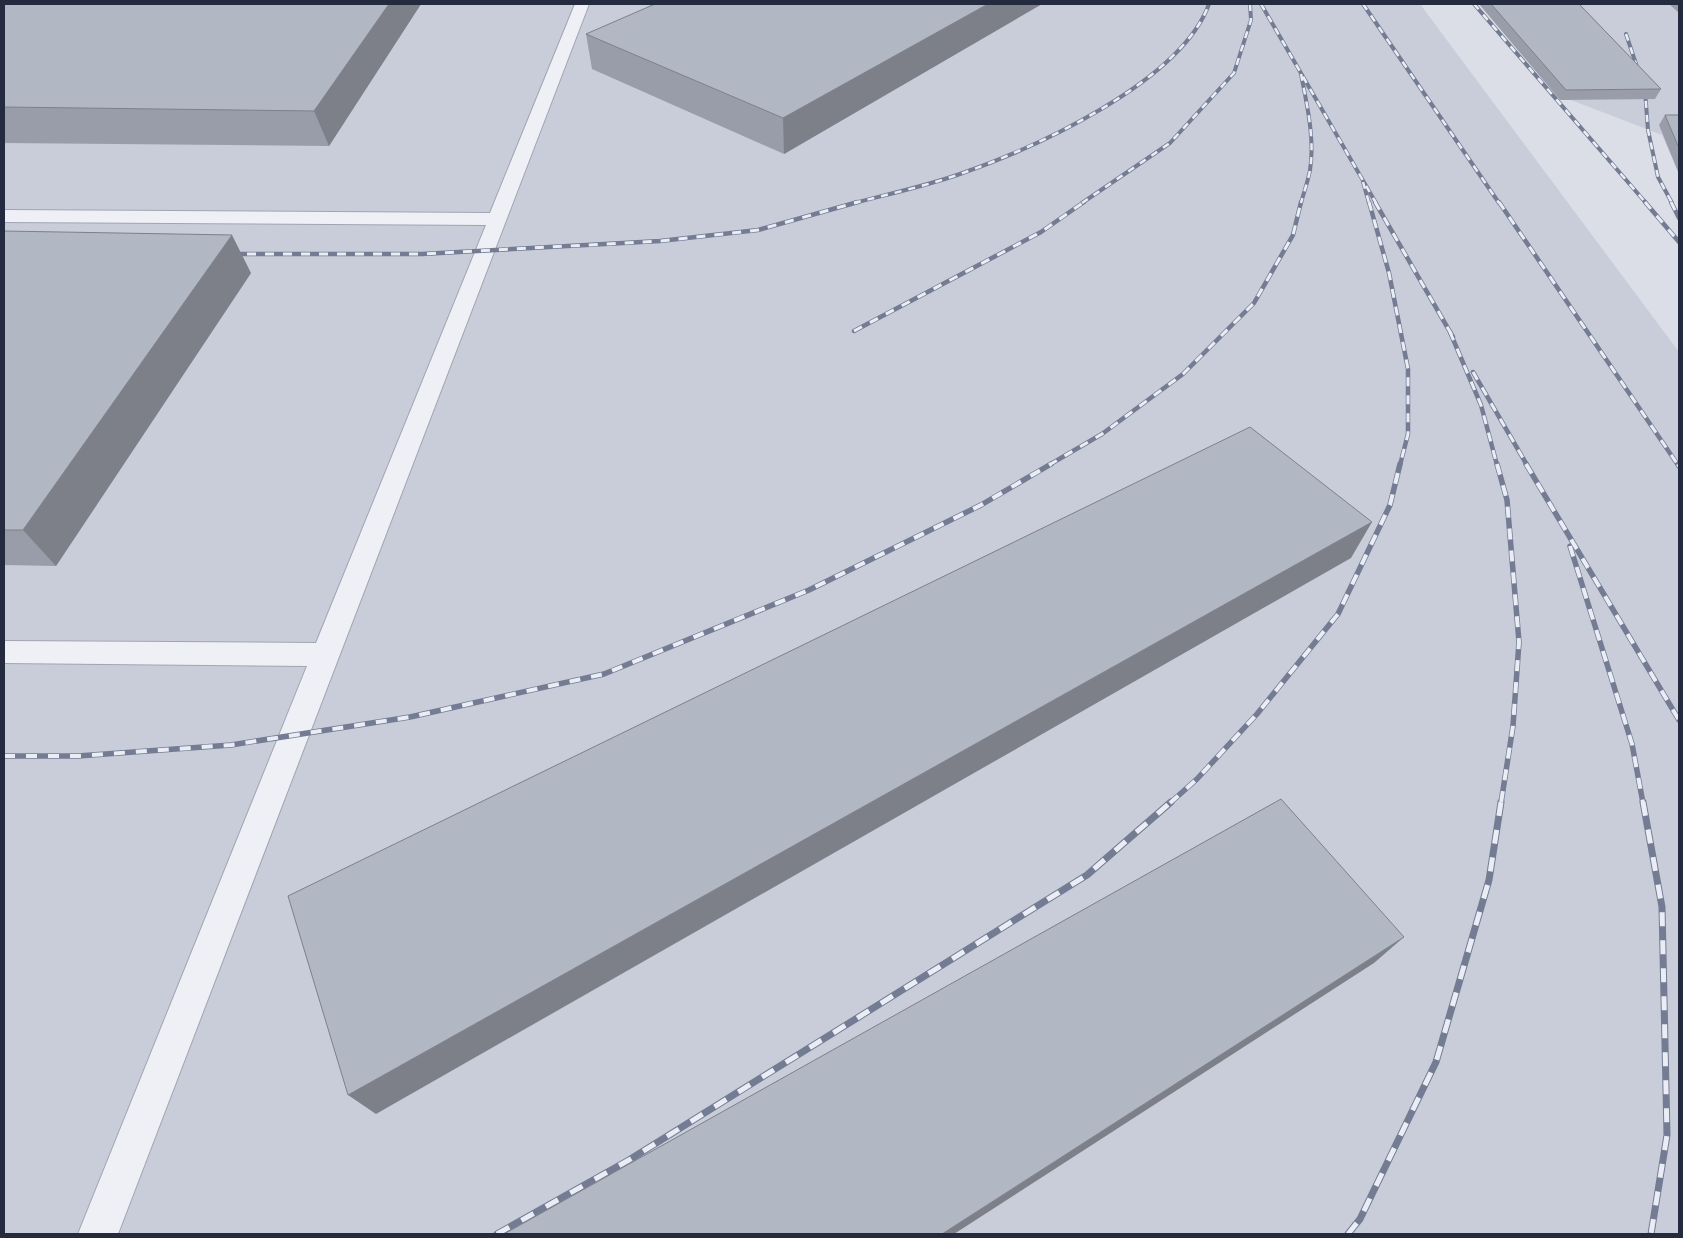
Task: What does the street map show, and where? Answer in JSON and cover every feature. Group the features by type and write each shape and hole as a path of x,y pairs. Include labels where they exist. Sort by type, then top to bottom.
{"street":[{"path":"98,1234 582,4"},
{"path":"4,216 498,219"},
{"path":"4,652 326,655"}],"shaded area":[{"path":"4,4 1420,4 1679,352 1679,1234 4,1234"},
{"path":"1479,4 1679,4 1679,174 1662,135 1571,100 1560,100"}],"building":[{"path":"4,4 389,4 314,111 4,107"},
{"path":"655,4 988,4 783,118 586,34"},
{"path":"1491,4 1579,4 1661,89 1566,90"},
{"path":"1665,115 1679,115 1679,148"},
{"path":"4,231 232,235 23,530 4,530"},
{"path":"1250,427 1372,522 348,1095 288,896"},
{"path":"1281,799 1404,937 942,1234 504,1234"}],"railway":[{"path":"857,202 960,174 1027,147 1102,109 1138,85 1169,60 1193,33 1209,4"},
{"path":"1082,203 1170,143 1234,73 1251,20 1250,4"},
{"path":"1261,4 1376,203"},
{"path":"1363,4 1499,203"},
{"path":"1474,4 1646,203"},
{"path":"1626,34 1645,91 1648,130 1658,177 1672,203"},
{"path":"1301,74 1310,122 1312,146 1310,170 1301,203"},
{"path":"1363,182 1369,203"},
{"path":"229,254 422,254 660,241 758,230 857,202"},
{"path":"854,331 1041,232 1084,202"},
{"path":"1049,465 1102,434 1183,374 1254,303 1293,235 1301,202"},
{"path":"1369,202 1389,273 1408,369 1408,434 1400,465"},
{"path":"1375,202 1453,337"},
{"path":"1499,202 1678,465"},
{"path":"1645,202 1679,242"},
{"path":"1671,202 1679,218"},
{"path":"1450,332 1481,405 1497,465"},
{"path":"1473,372 1527,465"},
{"path":"4,756 78,756 231,745 410,717 604,674 809,590 981,505 1051,464"},
{"path":"1170,803 1197,779 1257,714 1338,614 1390,505 1400,464"},
{"path":"1497,464 1507,500 1519,642 1513,726 1501,803"},
{"path":"1526,464 1679,720"},
{"path":"1570,546 1632,744 1643,803"},
{"path":"497,1234 629,1160 1087,875 1171,802"},
{"path":"1348,1234 1360,1219 1436,1062 1489,880 1501,802"},
{"path":"1643,802 1662,907 1667,1135 1651,1234"}]}
